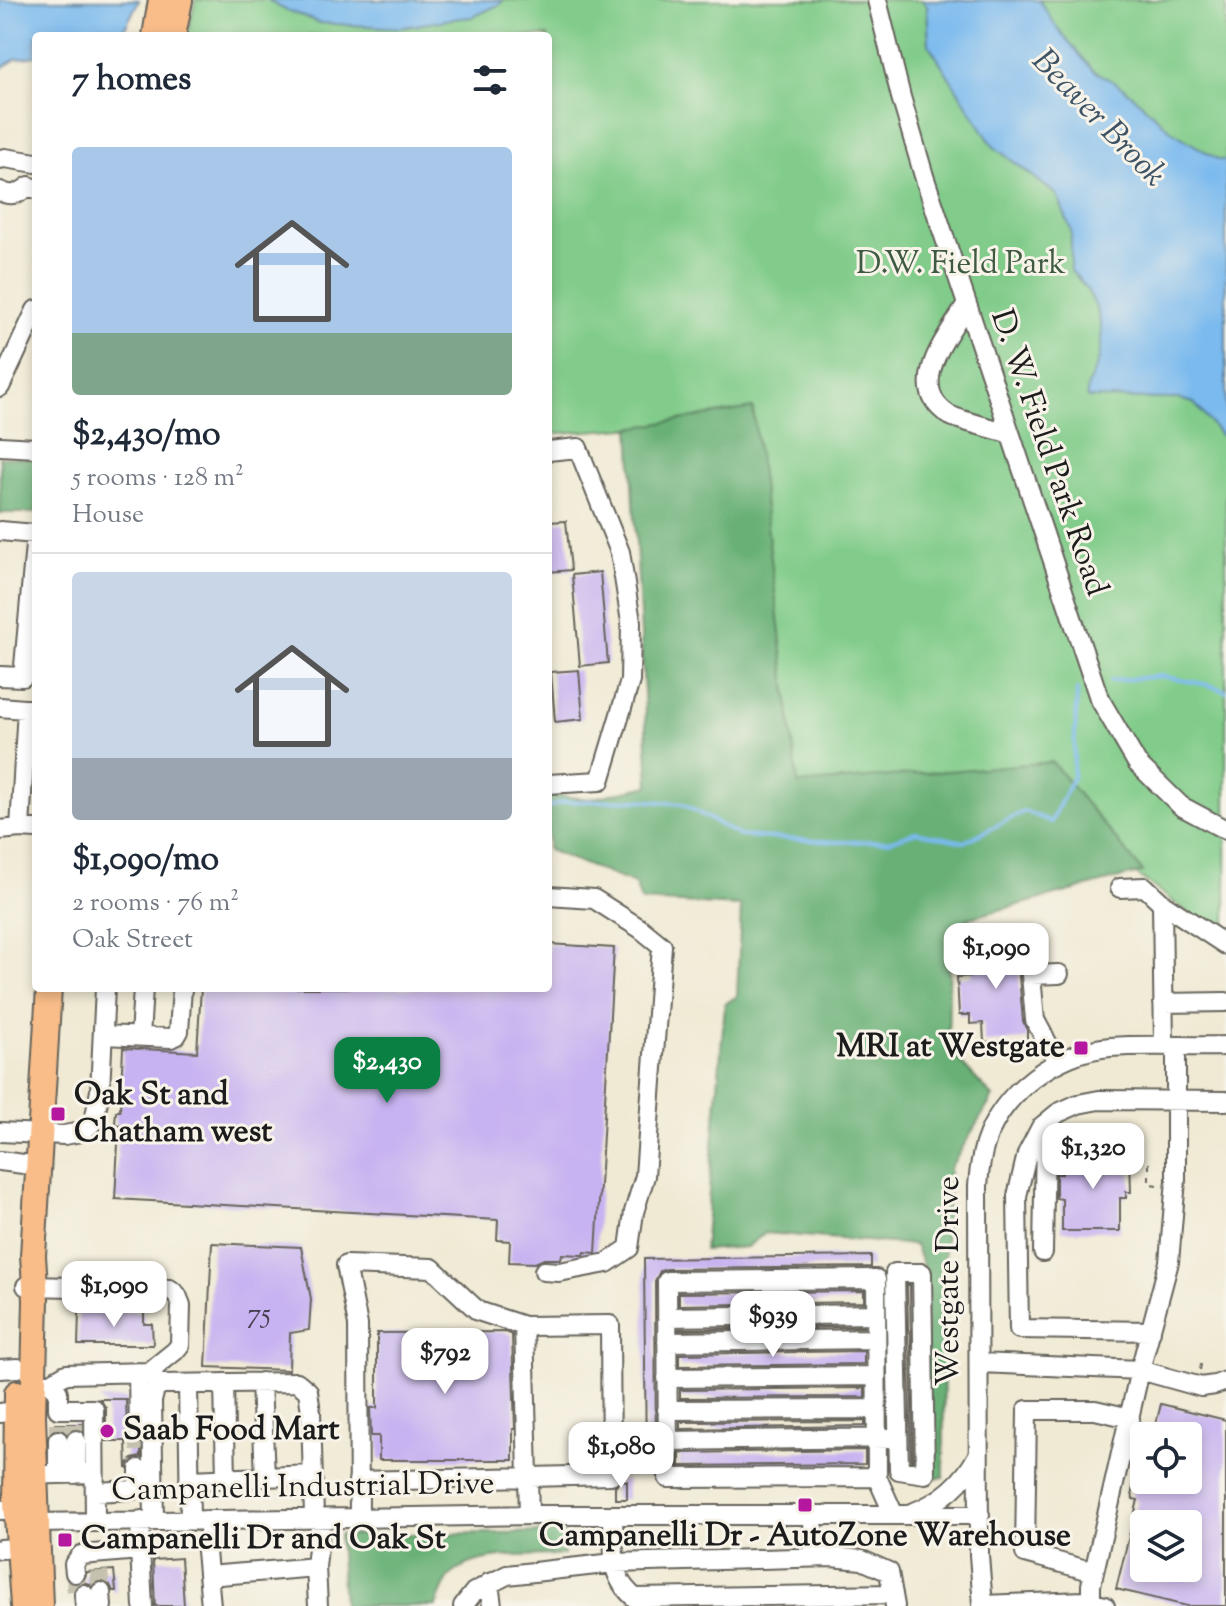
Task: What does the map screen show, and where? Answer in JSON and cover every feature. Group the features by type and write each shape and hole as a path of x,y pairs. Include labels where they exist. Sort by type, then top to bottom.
{"main road":[{"path":"161,0 164,32"},
{"path":"165,32 180,0"},
{"path":"49,992 33,1256 30,1286 22,1306 24,1377 65,1476"},
{"path":"24,1377 8,1412 65,1476"},
{"path":"23,1606 9,1548 17,1514 65,1476"},
{"path":"17,1514 40,1606"}],"street":[{"name":"D. W. Field Park Road","path":"877,0 919,162 1099,698 1137,763 1181,806 1226,830"},
{"path":"0,159 32,162"},
{"path":"0,191 11,195 32,184"},
{"path":"967,304 932,364 929,381 934,399 950,415 1010,434"},
{"path":"0,387 32,319"},
{"path":"0,446 32,448"},
{"path":"552,451 578,448 620,552 631,622 630,681 600,781 552,784"},
{"path":"0,531 32,534"},
{"path":"0,676 23,677 32,584"},
{"path":"0,707 31,709 28,828 0,830"},
{"path":"1120,888 1145,887 1162,903 1226,945"},
{"path":"544,1271 559,1272 607,1263 629,1248 634,1212 645,1176 662,946 594,899 552,896"},
{"path":"1096,1605 1091,1585 1140,1370 1169,1262 1176,1180 1176,1100 1163,1003 1162,903"},
{"path":"1058,1063 1035,1020 1031,975 1059,974"},
{"path":"0,1132 64,1135 82,1132 94,1121 100,1091 105,992"},
{"path":"140,1037 143,992"},
{"path":"103,1035 176,1036 182,992"},
{"path":"1163,1003 1226,1002"},
{"name":"Westgate Drive","path":"982,1605 979,1555 978,1186 986,1141 1008,1103 1022,1087 1058,1063 1081,1053 1107,1047 1226,1046"},
{"path":"1151,1331 1019,1329 1017,1196 1027,1154 1041,1127 1058,1113 1078,1104 1099,1100 1226,1101"},
{"path":"1043,1252 1045,1136"},
{"path":"0,1161 39,1166"},
{"path":"358,1481 611,1475 610,1325 524,1326 478,1311 432,1268 346,1265 358,1325 358,1481 359,1518"},
{"path":"877,1477 668,1478 667,1281 876,1279 895,1273 922,1273 925,1474 899,1470 895,1273"},
{"path":"876,1279 877,1477 900,1515"},
{"path":"30,1286 170,1289 177,1295 181,1305 180,1345 149,1377 139,1433"},
{"path":"667,1317 876,1314"},
{"path":"524,1326 529,1515"},
{"path":"667,1342 876,1339"},
{"path":"979,1363 1140,1370 1201,1387 1226,1381"},
{"path":"24,1377 66,1374 149,1377 188,1384 297,1382 308,1391 311,1412 318,1518 318,1606"},
{"path":"667,1378 876,1376"},
{"path":"24,1377 58,1392 71,1424 65,1476 95,1521"},
{"path":"143,1606 140,1550 148,1520 155,1389 149,1377"},
{"path":"261,1382 265,1477"},
{"path":"224,1383 226,1479"},
{"path":"188,1384 190,1520"},
{"path":"65,1476 94,1409 71,1424"},
{"path":"667,1410 876,1409"},
{"path":"1094,1572 1025,1553 1027,1410 1095,1410 1130,1418"},
{"path":"65,1476 71,1424"},
{"path":"668,1441 898,1438"},
{"name":"Campanelli Industrial Drive","path":"900,1515 932,1504 945,1495 971,1468 979,1452"},
{"path":"65,1476 133,1490 139,1484 139,1469"},
{"path":"189,1480 313,1475"},
{"name":"Campanelli Industrial Drive","path":"17,1514 95,1521 529,1515 980,1515"},
{"path":"813,1514 814,1557"},
{"path":"463,1606 474,1592 507,1575 614,1563 814,1557 862,1560 889,1572 894,1600 635,1598 624,1589 616,1573 614,1563 613,1515"},
{"path":"211,1520 206,1551 211,1606"},
{"path":"88,1564 140,1550"},
{"path":"208,1576 316,1567"},
{"path":"489,1583 492,1606"},
{"path":"982,1605 1084,1601 1096,1605"}],"path":[{"path":"1149,1163 1149,1184 1161,1185"},
{"path":"1199,1376 1202,1359"}],"green space":[{"name":"D.W. Field Park","path":"195,0 1226,0 1226,941 1116,859 789,793 746,419 552,434 552,32 189,32"},
{"path":"753,408 798,784 1052,762 1143,872 969,918 950,940 948,1049 993,1097 950,1168 943,1274 944,1477 927,1478 925,1271 915,1245 765,1233 747,1247 704,1250 725,1004 737,996 741,906 641,901 635,884 552,852 552,795 589,799 649,786 630,428"},
{"path":"0,457 32,459 32,513 0,513"},
{"path":"564,1532 564,1555 487,1559 459,1569 447,1581 436,1606 343,1606 339,1535"}],"water":[{"path":"0,0 139,0 126,26 118,32 32,32 32,57 16,59 0,69"},
{"path":"268,0 503,0 473,17 400,28 320,23"},
{"name":"Beaver Brook","path":"922,0 1039,0 1058,29 1093,70 1124,88 1173,132 1219,160 1226,160 1226,442 1194,403 1178,399 1087,398 1102,337 1093,301 1071,271 1071,230 1057,195 993,146 929,45 927,6"}],"building":[{"path":"566,521 571,570 552,572 552,522"},
{"path":"600,572 608,663 580,666 572,575"},
{"path":"579,670 583,719 555,722 552,672"},
{"path":"1006,932 1007,946 1031,947 1031,960 1022,960 1019,976 1027,1040 984,1042 983,1023 970,1024 970,1015 959,1015 957,977 972,976 971,962 986,961 985,933"},
{"path":"552,944 614,948 596,1253 562,1254 561,1259 544,1259 535,1263 509,1262 510,1241 497,1240 498,1220 115,1199 119,1125 115,1124 116,1111 120,1111 123,1048 197,1052 201,992 552,992"},
{"path":"1062,1155 1126,1155 1126,1159 1130,1159 1131,1192 1126,1192 1126,1198 1120,1198 1120,1231 1062,1231 1062,1199 1056,1198 1056,1174 1062,1174"},
{"path":"212,1243 301,1247 311,1299 309,1330 290,1333 289,1370 206,1367"},
{"path":"871,1256 871,1267 660,1271 655,1281 656,1466 646,1466 644,1259"},
{"path":"907,1285 910,1285 913,1460 911,1460"},
{"path":"864,1291 864,1302 679,1305 679,1293"},
{"path":"79,1312 144,1312 144,1324 152,1324 153,1345 78,1345"},
{"path":"864,1327 679,1330 679,1329"},
{"path":"505,1332 512,1335 513,1460 379,1460 379,1436 371,1436 370,1408 377,1408 377,1333"},
{"path":"864,1351 864,1364 679,1366 679,1354"},
{"path":"865,1388 865,1397 680,1398 680,1390"},
{"path":"100,1399 126,1399 127,1434 133,1443 141,1445 141,1457 132,1459 127,1469 126,1441 106,1441 106,1408"},
{"path":"1161,1404 1226,1420 1226,1606 1187,1606 1116,1589 1130,1532 1130,1582 1202,1582 1202,1510 1136,1510 1138,1500 1133,1499 1132,1494 1202,1494 1202,1422 1156,1422"},
{"path":"865,1421 865,1426 680,1429 680,1422"},
{"path":"55,1424 82,1424 82,1430 75,1428 67,1432 55,1429"},
{"path":"865,1450 865,1464 680,1466 680,1453"},
{"path":"622,1480 627,1481 627,1499 615,1499 615,1486"},
{"path":"181,1558 184,1606 155,1606 153,1560"},
{"path":"114,1570 116,1591 106,1581 99,1580 92,1585 83,1582 87,1572"}],"waterway":[{"path":"1111,681 1160,676 1226,691"},
{"path":"552,806 563,802 638,800 683,804 740,836 837,842 889,841 916,832 964,842 1025,811 1051,822 1073,777 1077,690"}],"tunnel":[{"path":"58,1424 58,1440"},
{"path":"76,1424 76,1440"},
{"path":"139,1433 139,1469"},
{"path":"99,1571 101,1592"},
{"path":"75,1573 76,1594"}],"place":[{"name":"MRI at Westgate","path":"1081,1048"},
{"name":"Oak St and Chatham west","path":"58,1114"},
{"name":"Saab Food Mart","path":"107,1431"},
{"name":"Campanelli Dr - AutoZone Warehouse","path":"805,1505"},
{"name":"Campanelli Dr and Oak St","path":"65,1540"}]}
